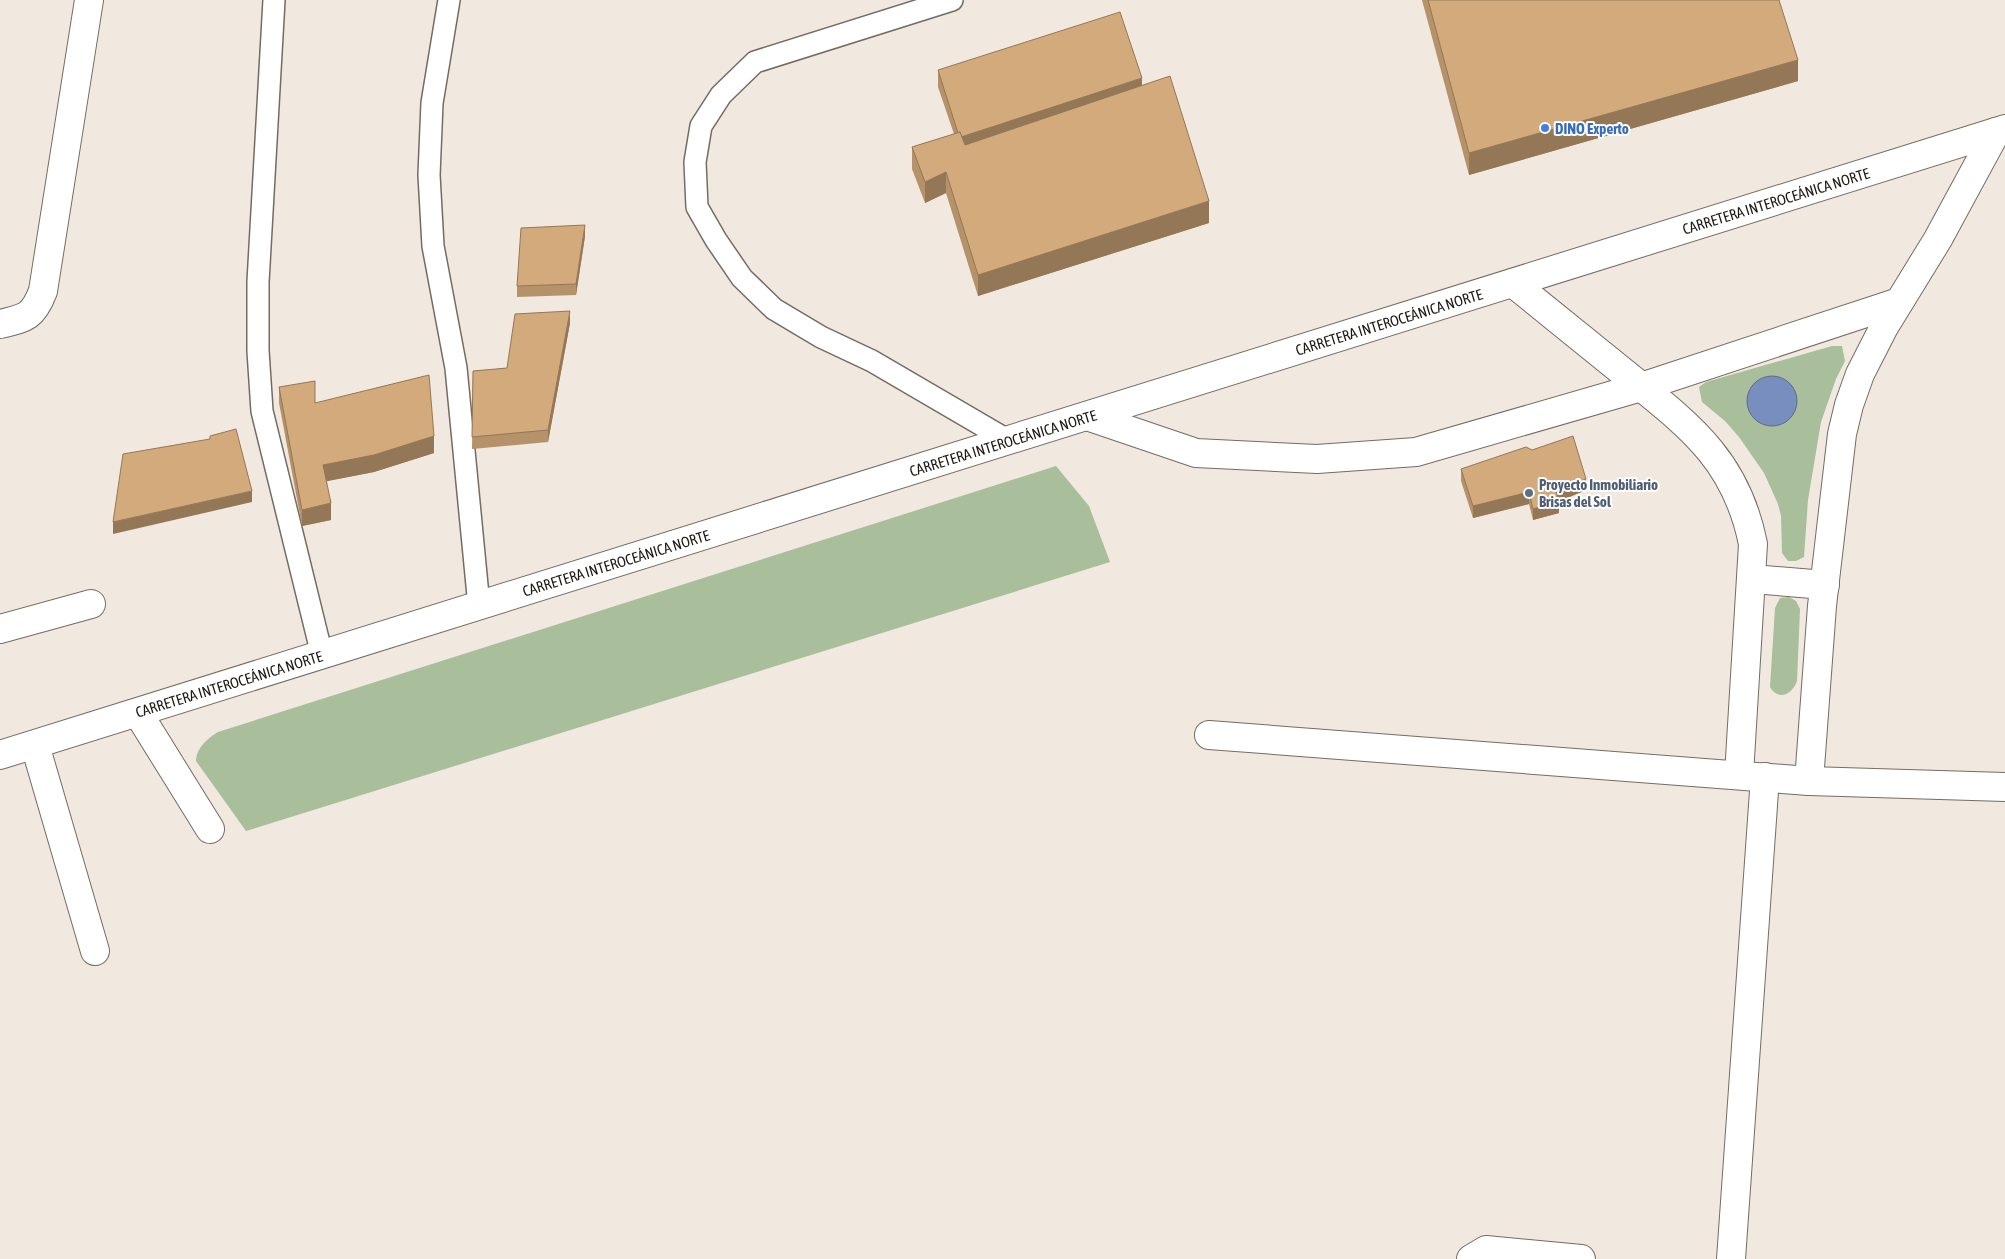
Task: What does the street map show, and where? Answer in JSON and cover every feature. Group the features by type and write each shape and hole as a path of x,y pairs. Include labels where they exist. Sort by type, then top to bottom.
{"main road":[{"path":"0,324 27,317 34,309 43,291 89,0"},
{"path":"1809,782 1824,585 1842,434 1848,405 1860,374 1899,302 1938,239 2000,131"},
{"name":"CARRETERA INTEROCEÁNICA NORTE","path":"0,755 2000,131"},
{"path":"1513,283 1681,419 1700,439 1730,478 1748,515 1753,544 1752,776 1730,1259"},
{"path":"1087,416 1196,453 1317,459 1416,452 1642,387 1899,302"},
{"path":"1752,579 1824,585"},
{"path":"0,629 91,604"},
{"path":"138,713 210,829"},
{"path":"1209,735 1752,776 1809,782 2005,787"},
{"path":"35,745 95,950"},
{"path":"1471,1259 1486,1250 1581,1259"}],"lane":[{"path":"274,0 258,282 258,351 262,411 322,655"},
{"path":"449,0 432,103 428,175 434,246 456,368 479,606"},
{"path":"952,0 755,62 721,95 701,126 695,162 697,207 716,240 742,278 774,309 821,337 872,361 1008,441"}],"green space":[{"path":"1832,346 1842,346 1845,361 1836,379 1821,422 1808,500 1804,557 1796,561 1788,561 1782,553 1781,516 1778,504 1764,473 1739,437 1725,421 1702,402 1699,387 1706,382"},
{"path":"1056,466 1089,506 1110,562 246,831 196,761 200,748 218,732"},
{"path":"1789,597 1796,601 1800,609 1797,681 1792,690 1781,695 1777,694 1770,687 1775,608 1780,598"}],"water":[{"path":"1767,376 1777,376 1790,383 1797,396 1797,406 1790,419 1777,426 1767,426 1758,422 1751,415 1747,406 1747,396 1751,387 1758,380"}],"building":[{"name":"DINO Experto","path":"1428,0 1779,0 1798,60 1469,153"},
{"path":"1120,12 1142,78 961,137 960,132 958,133 938,70"},
{"path":"1170,76 1209,201 978,275 946,172 925,182 912,147 960,132 965,145"},
{"path":"585,225 576,284 517,286 521,228"},
{"path":"570,311 548,430 472,437 473,371 507,368 515,314"},
{"path":"429,375 434,436 374,455 323,465 331,503 302,510 279,387 315,381 315,403"},
{"path":"236,429 252,491 113,522 123,454 210,439 210,436"},
{"path":"1573,436 1586,479 1556,491 1559,501 1533,509 1529,492 1473,506 1461,469 1526,447 1532,450"}],"place":[{"name":"DINO Experto","path":"1545,128"},
{"name":"Proyecto Inmobiliario Brisas del Sol","path":"1529,493"}]}
